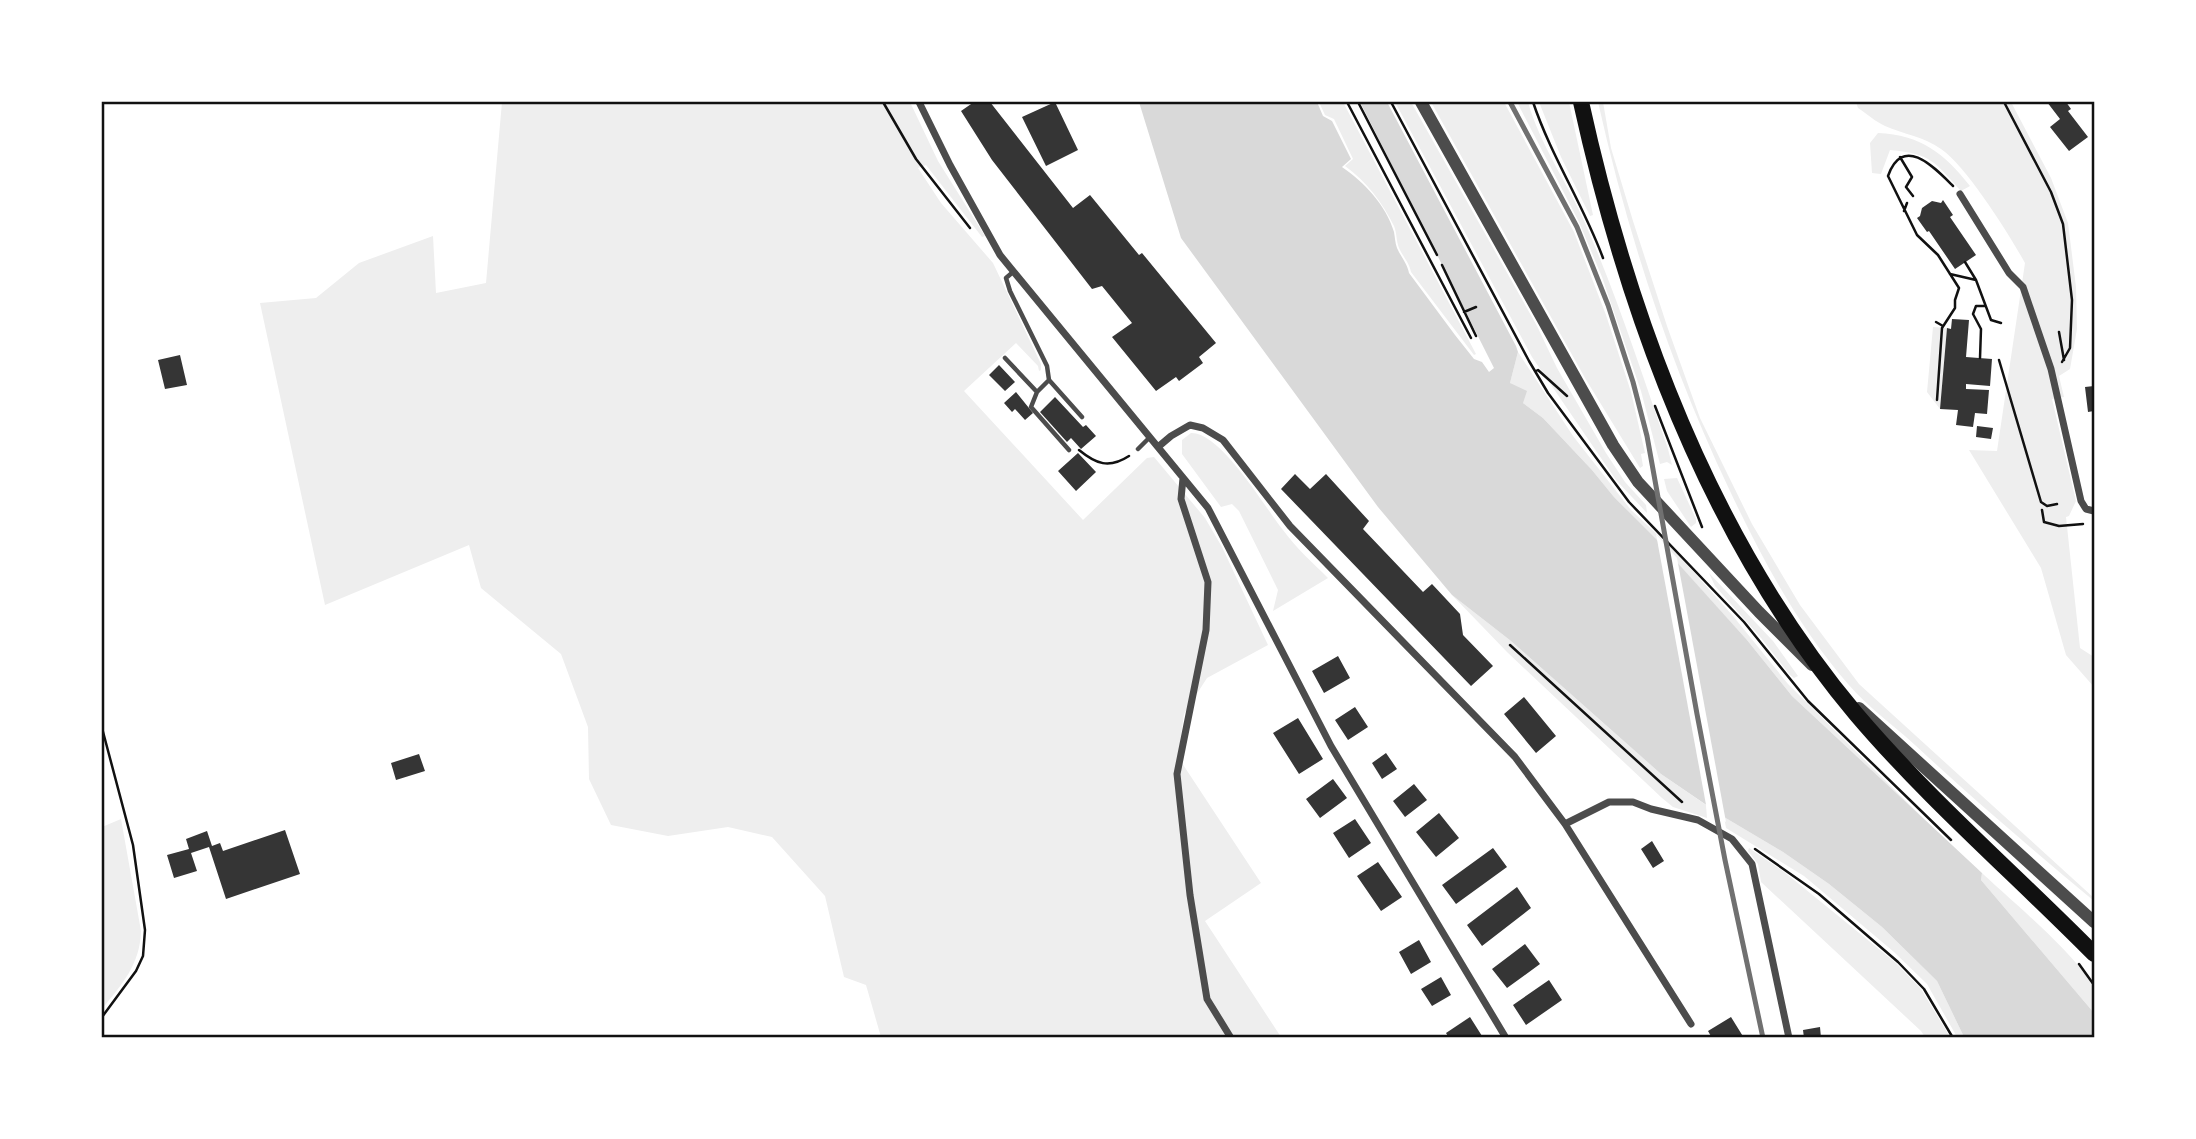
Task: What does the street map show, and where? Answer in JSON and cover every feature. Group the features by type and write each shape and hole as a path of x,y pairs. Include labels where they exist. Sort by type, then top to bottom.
{"main road":[{"path":"1581,102 1604,192 1642,320 1672,401 1700,466 1769,594 1825,674 1887,750 2095,954"}],"street":[{"path":"919,102 1000,255 1208,508 1331,746 1506,1038"},
{"path":"1421,102 1585,397 1638,482 1802,656 2095,922"},
{"path":"1960,194 2009,273 2023,286 2051,369 2081,501 2090,510"},
{"path":"1158,447 1190,425 1203,428 1223,440 1290,526 1515,757 1565,824 1691,1024"},
{"path":"1183,478 1181,499 1208,582 1206,630 1177,774 1190,895 1207,999 1231,1038"},
{"path":"1565,824 1609,802 1633,802 1698,820 1732,839 1752,864 1789,1038"}],"lane":[{"path":"1013,272 1006,278 1010,291 1046,366 1049,380 1082,417"},
{"path":"1005,358 1037,391"},
{"path":"1049,380 1037,391 1031,407 1069,450"},
{"path":"1138,449 1149,438"},
{"path":"2082,517 2090,510"}],"path":[{"path":"883,102 916,159 976,236"},
{"path":"1346,102 1471,338"},
{"path":"1358,102 1437,254"},
{"path":"1533,102 1540,125 1591,227 1604,260"},
{"path":"2004,102 2051,192 2063,224 2072,300 2070,348 2059,366 2051,369"},
{"path":"1365,137 1374,133"},
{"path":"1900,156 1912,177 1906,187"},
{"path":"1937,400 1943,325 1955,308 1959,288 1938,255 1917,235 1904,211 1888,176 1893,162 1900,156 1926,161 1960,194"},
{"path":"1902,181 1913,196"},
{"path":"1396,197 1404,193"},
{"path":"1904,211 1907,203"},
{"path":"1965,262 1976,280 1991,320 2001,323"},
{"path":"1442,265 1476,336"},
{"path":"1950,274 1976,280"},
{"path":"1450,298 1456,295"},
{"path":"1980,359 1981,329 1973,314 1976,306 1984,306"},
{"path":"1464,312 1476,307"},
{"path":"1936,322 1952,326"},
{"path":"2059,332 2064,360"},
{"path":"1999,360 2041,502 2047,506 2057,504"},
{"path":"1535,371 1538,370 1572,401 1585,397"},
{"path":"1652,397 1703,529 1701,551"},
{"path":"1069,450 1080,450 1092,461 1101,464 1115,463 1138,449"},
{"path":"2042,510 2044,522 2051,525 2083,524"},
{"path":"1510,645 1653,775 1698,820"},
{"path":"102,728 133,845 145,930 143,956 136,971 102,1017"},
{"path":"1732,839 1763,853 1791,873 1898,962 1924,989 1953,1038"}],"shaded area":[{"path":"502,102 910,102 938,161 985,236 982,237 926,165 918,168 941,203 993,263 1041,364 1039,371 1038,366 1016,343 964,391 1083,520 1147,458 1154,457 1205,518 1222,547 1268,645 1207,678 1184,714 1178,757 1261,883 1205,921 1281,1037 881,1037 866,985 844,977 825,896 772,837 728,827 668,836 611,825 589,779 588,727 561,654 481,588 469,545 325,605 260,303 316,298 359,263 433,236 436,293 486,283"},
{"path":"1139,102 1317,102 1323,116 1332,121 1351,159 1342,167 1366,187 1386,213 1397,248 1409,273 1474,359 1482,362 1489,372 1494,368 1360,102 1387,102 1516,346 1518,352 1510,383 1527,391 1523,403 1543,418 1656,539 1747,640 1792,696 1982,873 1981,880 2094,1013 2094,1037 1964,1037 1937,981 1882,927 1829,884 1783,852 1724,817 1661,774 1511,641 1452,595 1378,507 1181,238"},
{"path":"1319,102 1343,102 1476,354 1474,355 1411,272 1399,248 1394,226 1384,209 1367,186 1345,166 1353,159 1334,119 1325,115"},
{"path":"1395,102 1411,102 1537,326 1557,368 1606,453 1625,482 1646,505 1647,513 1616,480 1532,357"},
{"path":"1431,102 1504,102 1574,232 1606,315 1631,392 1645,453 1641,454 1643,466 1640,468 1585,378"},
{"path":"1517,102 1528,102 1539,133 1585,223 1629,335 1672,465 1667,462 1660,464 1641,391 1602,277 1579,222"},
{"path":"1539,102 1569,102 1593,215 1590,216 1561,157"},
{"path":"1598,102 1603,102 1611,148 1633,221 1700,418 1752,524 1800,605 1859,684 2094,898 2094,901 1864,700 1830,662 1798,616 1742,517 1670,349 1637,251"},
{"path":"1856,102 2011,102 2051,178 2068,223 2076,287 2077,329 2070,369 2059,376 2064,397 2052,399 2076,501 2066,517 2080,648 2094,657 2094,687 2066,655 2041,568 1969,450 1997,451 2025,263 1987,202 1951,158 1928,141 1882,124 1858,108"},
{"path":"1878,133 1907,137 1930,148 1951,164 1970,186 1961,191 1932,161 1915,154 1890,150 1881,174 1872,173 1870,143"},
{"path":"1933,327 1947,328 1940,409 1927,392"},
{"path":"1518,352 1573,436 1631,510 1674,550 1733,616 1788,684 1927,822 1792,696 1747,640 1592,470 1543,418 1523,403 1510,383"},
{"path":"1191,433 1203,436 1229,457 1288,537 1328,578 1273,611 1278,590 1239,511 1232,504 1221,507 1182,454 1182,440"},
{"path":"1677,478 1696,519 1696,523 1691,527 1667,491 1664,479"},
{"path":"1709,573 1773,641 1798,676 1794,678 1790,675 1715,586"},
{"path":"1452,595 1511,641 1661,774 1706,805 1707,818 1673,807 1662,798 1507,652"},
{"path":"1724,817 1783,852 1829,884 1882,927 1937,981 1964,1037 1957,1037 1927,984 1894,952 1804,876 1726,828"},
{"path":"121,819 141,931 140,943 129,973 102,1009 102,827"},
{"path":"1749,848 1783,871 1896,963 1921,989 1950,1037 1925,1037 1761,882 1758,864 1748,851"},
{"path":"1982,873 2077,964 2094,991 2094,1013 1981,880"}],"pier":[{"path":"1656,534 1677,558 1726,822 1707,810"}],"building":[{"path":"974,102 990,102 1073,208 1090,195 1139,255 1142,253 1216,343 1199,357 1203,363 1179,381 1176,377 1156,391 1112,337 1132,323 1102,286 1092,289 992,160 961,111"},
{"path":"1055,102 1078,150 1046,166 1022,117"},
{"path":"2047,102 2066,102 2071,109 2068,111 2088,137 2069,151 2050,127 2060,119"},
{"path":"1943,200 1953,215 1950,217 1976,255 1955,269 1917,218 1922,208 1932,201 1941,203"},
{"path":"1952,319 1969,320 1966,357 1992,359 1990,386 1966,384 1966,389 1989,390 1987,414 1975,413 1973,427 1956,425 1958,410 1940,409 1947,328 1951,329"},
{"path":"180,355 187,385 165,389 158,360"},
{"path":"999,365 1015,382 1005,391 989,375"},
{"path":"2094,386 2094,411 2088,412 2085,387"},
{"path":"1016,392 1033,413 1025,420 1015,409 1012,412 1004,403"},
{"path":"1055,397 1083,427 1086,425 1096,436 1081,449 1071,438 1067,442 1040,412"},
{"path":"1977,426 1993,428 1991,439 1976,437"},
{"path":"1078,453 1096,472 1076,491 1058,471"},
{"path":"1295,474 1310,489 1326,474 1369,521 1363,529 1423,592 1432,584 1460,614 1463,635 1493,666 1471,686 1281,489"},
{"path":"1338,656 1350,678 1324,693 1312,671"},
{"path":"1524,697 1556,736 1536,753 1504,714"},
{"path":"1355,707 1368,727 1348,740 1335,720"},
{"path":"1298,718 1323,759 1299,774 1273,733"},
{"path":"1386,753 1397,769 1382,779 1372,763"},
{"path":"419,754 425,771 396,780 391,763"},
{"path":"1333,779 1347,798 1320,818 1306,799"},
{"path":"1414,784 1427,800 1405,817 1393,801"},
{"path":"1439,813 1459,838 1436,857 1416,832"},
{"path":"1355,819 1371,843 1349,858 1333,833"},
{"path":"285,830 300,874 226,899 209,847 191,853 197,871 174,878 167,855 189,849 186,839 207,831 212,846 220,843 223,851"},
{"path":"1652,841 1664,861 1653,868 1641,849"},
{"path":"1493,848 1507,867 1456,904 1442,885"},
{"path":"1378,862 1402,897 1381,911 1357,876"},
{"path":"1517,887 1531,908 1482,946 1467,925"},
{"path":"1419,940 1431,962 1411,974 1399,952"},
{"path":"1525,944 1540,964 1507,988 1492,969"},
{"path":"1441,977 1451,995 1432,1006 1421,989"},
{"path":"1549,980 1562,1000 1526,1025 1513,1005"},
{"path":"1470,1017 1482,1036 1449,1038 1446,1033"},
{"path":"1731,1017 1744,1038 1712,1038 1708,1031"},
{"path":"1820,1027 1821,1038 1804,1038 1803,1030"}],"railway":[{"path":"1510,102 1577,227 1608,305 1633,382 1647,436 1725,860 1763,1038"}]}
